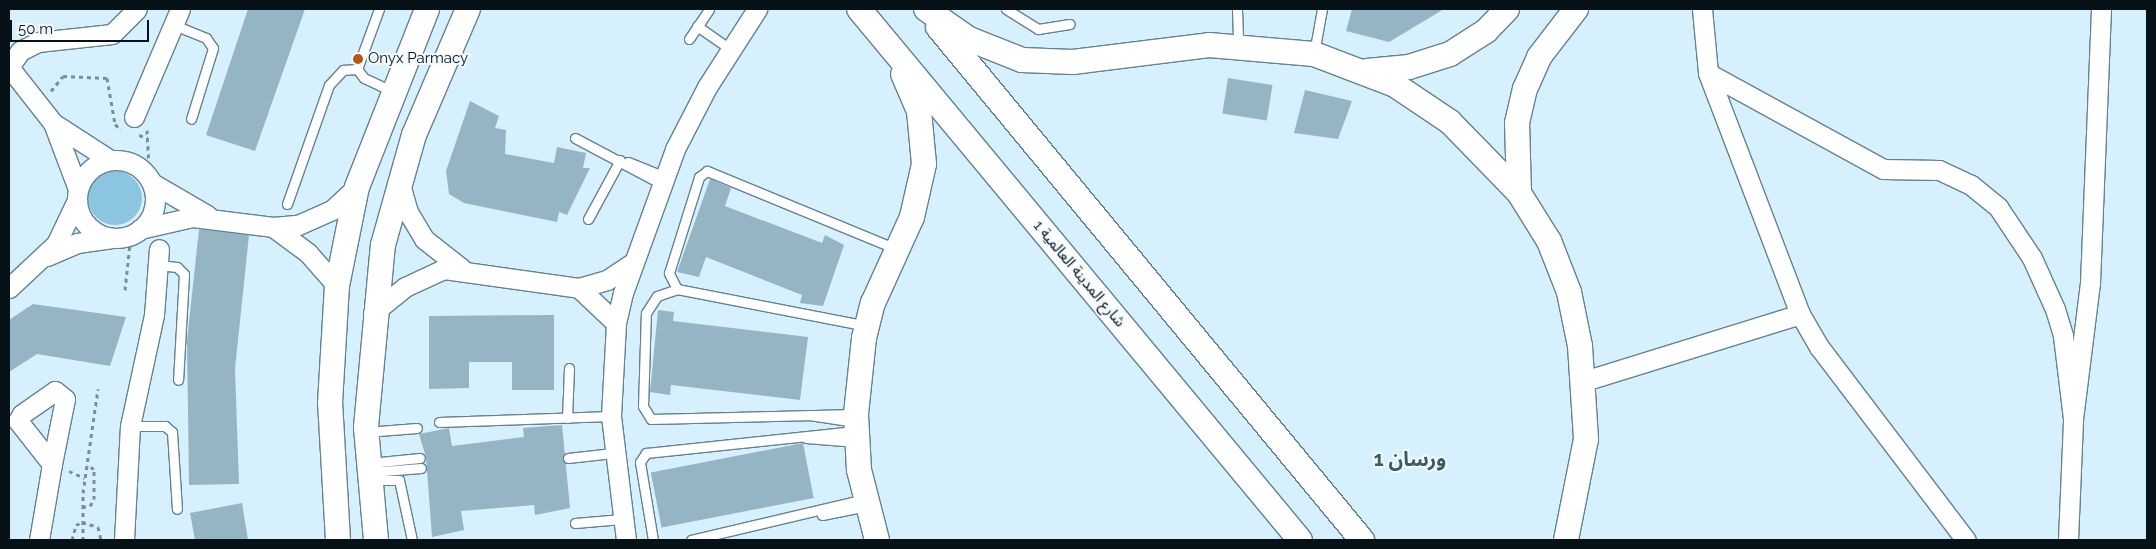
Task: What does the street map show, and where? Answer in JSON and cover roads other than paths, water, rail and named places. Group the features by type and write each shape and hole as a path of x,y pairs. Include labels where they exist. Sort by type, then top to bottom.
{"street":[{"path":"137,9 112,34 38,42 20,51 9,67 53,123 110,160 133,163 151,181 211,217"},
{"path":"338,540 330,403 337,286 358,187 392,91 427,9"},
{"path":"376,540 368,472 366,430 373,313 383,245 400,181 431,90 468,9"},
{"path":"626,540 613,453 611,416 616,323 631,264 662,179 730,49 757,9"},
{"name":"شارع المدينة العالمية 1","path":"859,9 1300,540"},
{"path":"922,9 1362,540"},
{"path":"926,9 969,38 1022,60 1073,62 1177,47 1238,45 1314,54 1365,71 1450,122 1519,193 1549,241 1566,283 1584,381 1583,472 1566,540"},
{"path":"1365,71 1409,68 1450,54 1486,31 1507,9"},
{"path":"1519,193 1517,123 1525,89 1539,57 1576,9"},
{"path":"1702,9 1708,73 1800,314 1820,348 1966,540"},
{"path":"2068,540 2073,419 2089,292 2101,9"},
{"path":"134,117 177,17"},
{"path":"877,540 866,503 856,427 867,326 920,191 924,137 910,86 885,40"},
{"path":"1708,73 1883,169 1939,170 1985,195 2009,221 2032,258 2055,309 2063,336 2073,419"},
{"path":"53,123 91,229 112,238"},
{"path":"46,257 64,230 77,194 90,170 110,160"},
{"path":"136,232 155,203 151,181"},
{"path":"400,181 408,212 424,239 461,268"},
{"path":"9,288 46,257 77,243 112,238 175,219 211,217 273,227 321,216 358,187"},
{"path":"273,227 308,253 337,286"},
{"path":"124,540 130,426 154,315 158,257"},
{"path":"373,313 419,278 461,268 579,288 607,280 631,264"},
{"path":"579,288 616,323"},
{"path":"1584,381 1800,314"},
{"path":"39,540 52,464"}],"lane":[{"path":"357,69 379,9"},
{"path":"689,39 709,9"},
{"path":"1006,9 1038,29 1070,24"},
{"path":"1237,9 1238,45"},
{"path":"1314,54 1322,9"},
{"path":"177,17 206,38 213,48 191,119"},
{"path":"697,26 730,49"},
{"path":"357,69 364,78 392,91"},
{"path":"287,204 329,84 343,70 357,69"},
{"path":"575,138 662,179"},
{"path":"588,219 620,160"},
{"path":"677,289 669,273 699,176 707,171 897,250"},
{"path":"158,257 177,267 184,274 178,380"},
{"path":"856,427 806,414 662,421 646,416 642,406 646,313 657,296 677,289 867,326"},
{"path":"567,418 569,368"},
{"path":"440,422 611,416"},
{"path":"366,430 417,425"},
{"path":"130,426 165,426 172,432 177,509"},
{"path":"654,540 640,462 646,452 806,438 856,427"},
{"path":"568,458 613,453"},
{"path":"368,472 420,463"},
{"path":"368,472 399,480 412,540"},
{"path":"819,516 866,503"},
{"path":"691,540 866,503"},
{"path":"575,523 622,519"}],"place":[{"name":"Onyx Parmacy","path":"358,59"}],"district":[{"name":"ورسان 1","path":"1410,459"}]}
